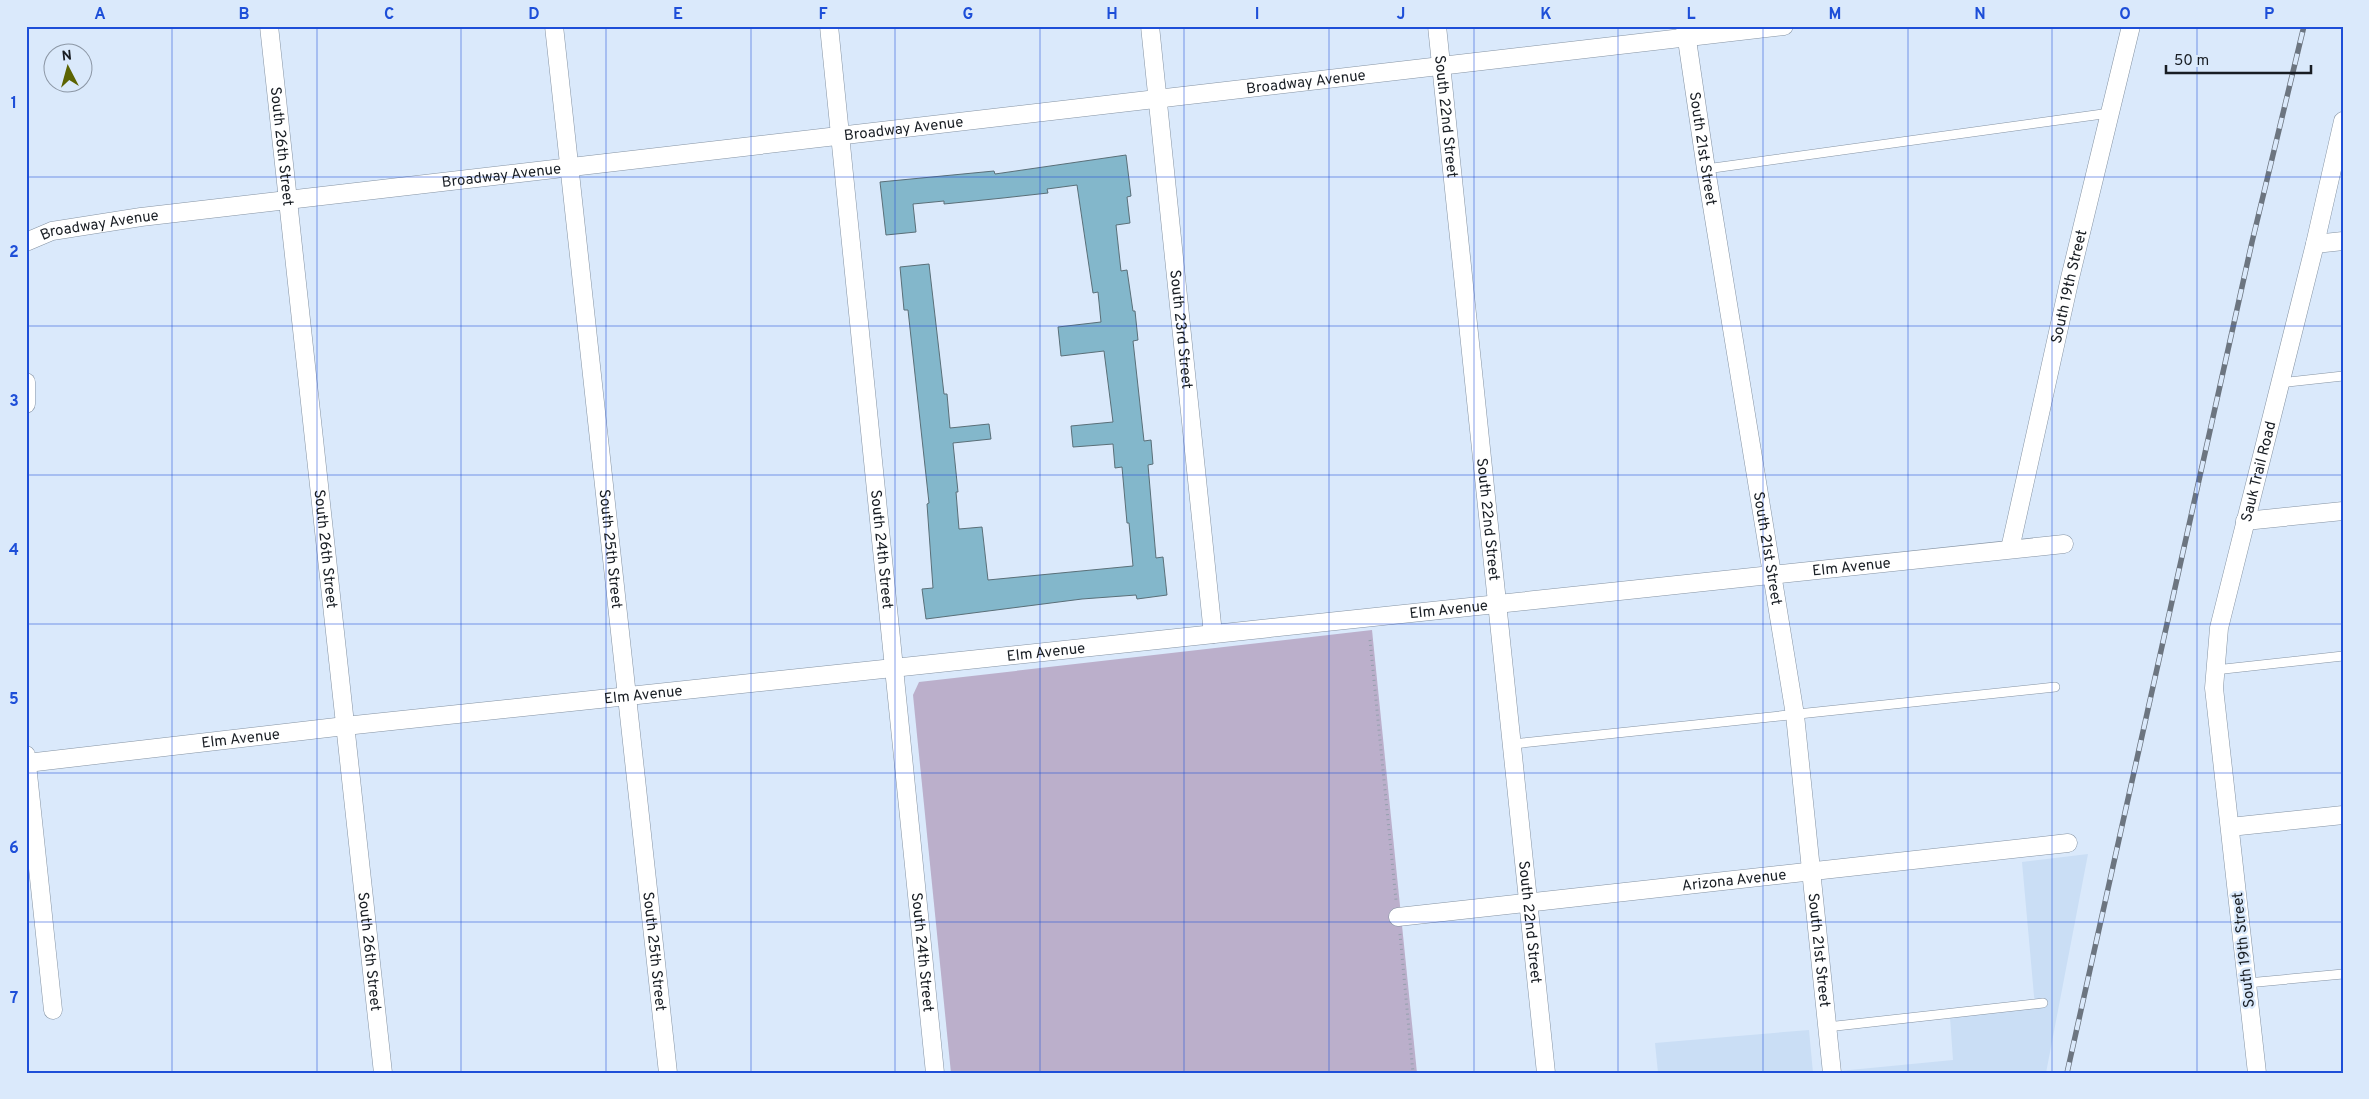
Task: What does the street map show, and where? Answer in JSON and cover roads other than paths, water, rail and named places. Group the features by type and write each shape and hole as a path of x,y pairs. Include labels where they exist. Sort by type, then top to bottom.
{"street":[{"name":"South 26th Street","path":"269,26 383,1073"},
{"name":"South 25th Street","path":"554,26 668,1073"},
{"name":"South 24th Street","path":"829,26 935,1073"},
{"name":"South 23rd Street","path":"1150,26 1213,634"},
{"name":"South 22nd Street","path":"1437,26 1546,1073"},
{"name":"Broadway Avenue","path":"26,242 52,231 141,217 569,168 1157,97 1441,66 1685,32 1784,26"},
{"name":"South 19th Street","path":"2010,549 2070,278 2131,26"},
{"name":"South 21st Street","path":"1685,32 1795,716 1832,1073"},
{"name":"Sauk Trail Road","path":"2230,827 2214,688 2219,628 2315,244 2343,121"},
{"path":"2315,244 2343,241"},
{"path":"26,382 26,404"},
{"path":"2245,521 2343,511"},
{"name":"Elm Avenue","path":"27,759 1773,573 2064,544"},
{"path":"27,759 53,1010"},
{"path":"2230,827 2343,815"},
{"name":"South 19th Street","path":"2230,827 2257,1073"},
{"name":"Arizona Avenue","path":"1398,917 2068,843"}],"lane":[{"path":"1706,169 2110,112"},
{"path":"2279,383 2343,376"},
{"path":"2214,670 2343,656"},
{"path":"1513,744 2055,688"},
{"path":"2247,983 2343,974"},
{"path":"1827,1027 2043,1003"}],"railway":[{"path":"2067,1073 2252,242 2304,26"}]}
